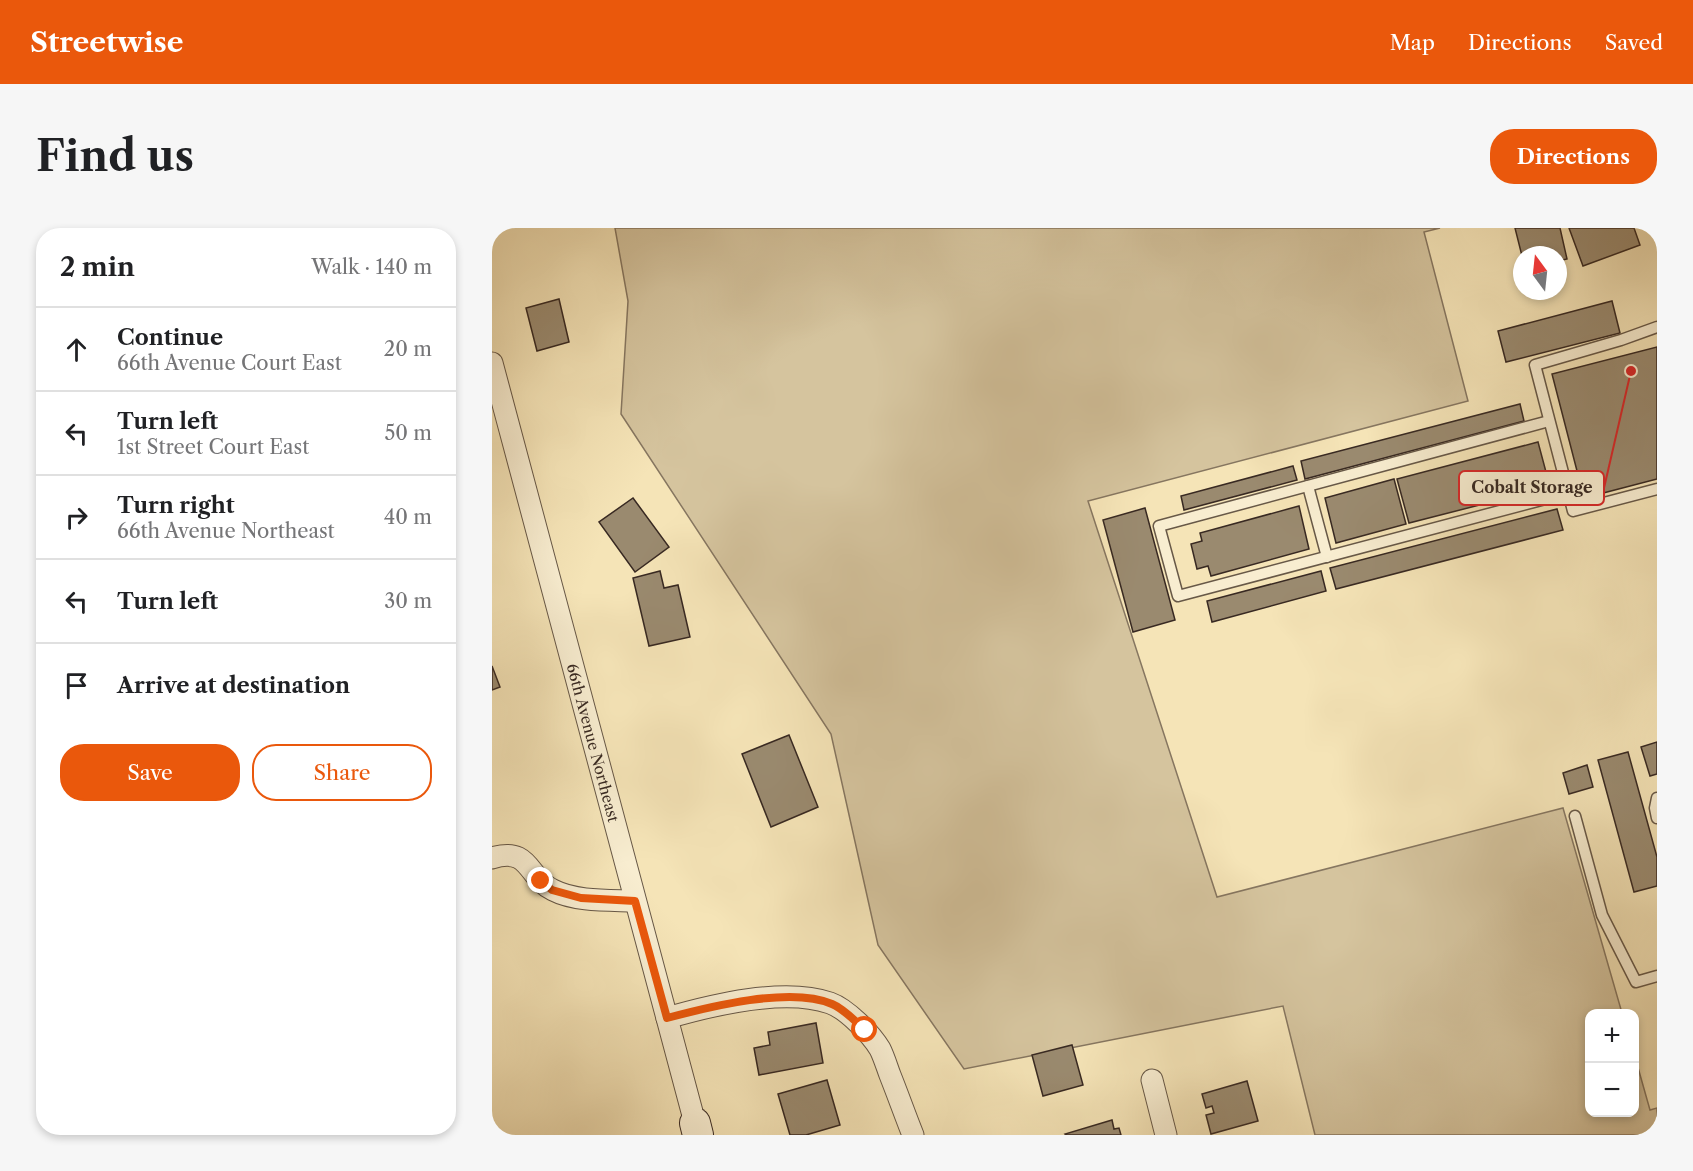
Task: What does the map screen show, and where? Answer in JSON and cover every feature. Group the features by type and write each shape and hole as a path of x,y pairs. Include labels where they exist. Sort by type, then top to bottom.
{"street":[{"name":"66th Avenue Northeast","path":"492,363 696,1129"},
{"path":"492,858 516,856 525,862 552,890 581,898 635,901"},
{"path":"667,1018 699,1009 752,999 795,997 816,999 832,1004 849,1015 865,1030 880,1050 913,1135"},
{"path":"1152,1080 1166,1135"}],"lane":[{"path":"1657,327 1535,365 1573,511 1657,489"},
{"path":"1549,421 1159,526 1172,576 1178,596 1568,493"},
{"path":"1308,486 1327,557"},
{"path":"1657,798 1655,808 1657,818"},
{"path":"1575,816 1602,915 1636,982 1657,976"}],"shaded area":[{"path":"615,228 1440,228 1424,232 1468,401 1088,501 1217,897 1563,808 1621,1009 1585,1009 1585,1117 1639,1117 1639,1071 1650,1110 1657,1108 1657,1135 1315,1135 1283,1006 964,1069 878,945 831,734 621,414 628,301"}],"building":[{"path":"1515,228 1560,228 1564,246 1520,246"},
{"path":"1569,228 1634,228 1640,245 1583,266"},
{"path":"559,299 569,342 537,351 526,308"},
{"path":"1612,301 1620,333 1506,362 1498,331"},
{"path":"1657,347 1657,479 1584,498 1552,374"},
{"path":"1520,404 1524,421 1305,479 1301,461"},
{"path":"1538,442 1550,487 1409,523 1397,479"},
{"path":"1293,466 1297,480 1184,510 1181,496"},
{"path":"1394,479 1406,524 1336,543 1325,498"},
{"path":"633,498 669,547 635,572 599,522"},
{"path":"1299,506 1309,549 1211,576 1208,566 1197,569 1191,544 1202,541 1200,533"},
{"path":"1145,508 1175,620 1133,632 1103,520"},
{"path":"1557,509 1563,530 1336,589 1330,568"},
{"path":"660,571 664,588 678,585 690,637 649,646 633,578"},
{"path":"1321,571 1326,591 1212,622 1207,601"},
{"path":"492,666 500,687 492,690"},
{"path":"789,735 818,807 771,827 742,754"},
{"path":"1657,742 1657,774 1650,776 1641,747"},
{"path":"1628,752 1657,857 1657,886 1634,892 1598,760"},
{"path":"1587,765 1593,787 1569,794 1563,773"},
{"path":"816,1023 823,1063 759,1075 754,1048 770,1045 768,1032"},
{"path":"1072,1045 1083,1085 1043,1096 1032,1055"},
{"path":"827,1080 840,1125 806,1135 790,1135 778,1094"},
{"path":"1247,1081 1258,1121 1211,1134 1206,1115 1214,1113 1212,1106 1206,1108 1202,1094"},
{"path":"1112,1120 1114,1129 1119,1128 1121,1135 1065,1134"}],"place":[{"name":"Cobalt Storage","path":"1631,371"}],"route":[{"path":"541,881 552,890 581,898 635,901 667,1018 699,1009 752,999 795,997 816,999 832,1004 849,1015 865,1030"}]}
